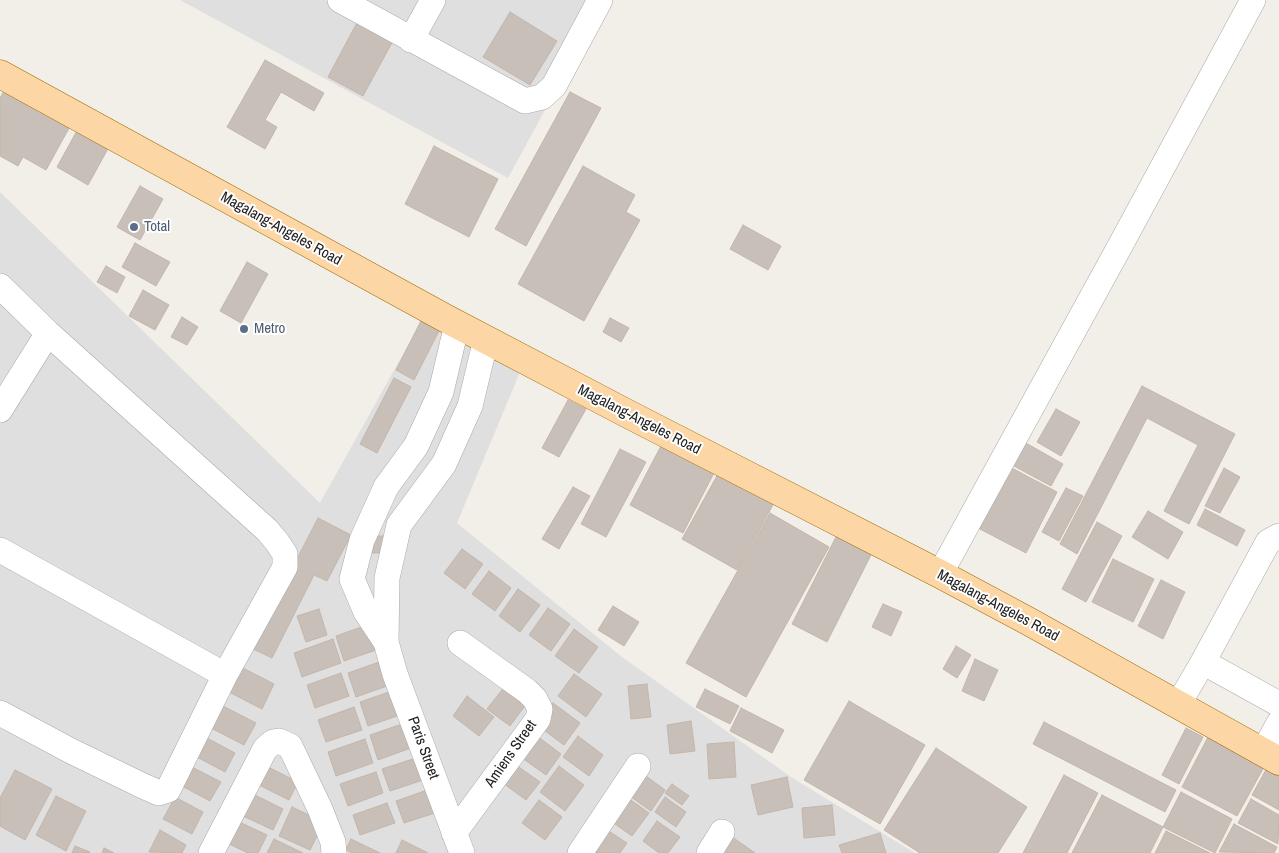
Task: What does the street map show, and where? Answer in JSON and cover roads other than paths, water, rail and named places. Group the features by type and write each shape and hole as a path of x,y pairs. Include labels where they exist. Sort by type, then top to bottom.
{"main road":[{"name":"Magalang-Angeles Road","path":"0,74 457,324 1028,621 1271,757"}],"street":[{"path":"340,0 525,101 542,97 554,86 600,0"},
{"path":"411,40 433,0"},
{"path":"940,574 1253,0"},
{"path":"0,286 48,333 266,530 285,554 285,567 225,675 168,790 158,793 71,751 0,713"},
{"path":"386,642 366,612 352,579 362,540 372,515 386,486 416,446 441,392 457,324"},
{"path":"0,410 48,333"},
{"path":"386,642 387,578 399,525 444,464 470,406 486,339"},
{"path":"372,515 399,525"},
{"path":"1178,705 1268,542 1279,536"},
{"path":"0,550 225,675"},
{"name":"Paris Street","path":"386,642 458,843"},
{"name":"Amiens Street","path":"458,843 538,719 540,709 535,699 527,691 460,644"},
{"path":"1203,662 1279,704"},
{"path":"1271,757 1279,722"},
{"path":"211,853 265,749 273,742 279,741 290,746 320,809 333,842 334,853"},
{"path":"580,853 638,766"},
{"path":"708,853 722,832"}],"place":[{"name":"Total","path":"134,227"},
{"name":"Metro","path":"244,329"}]}
